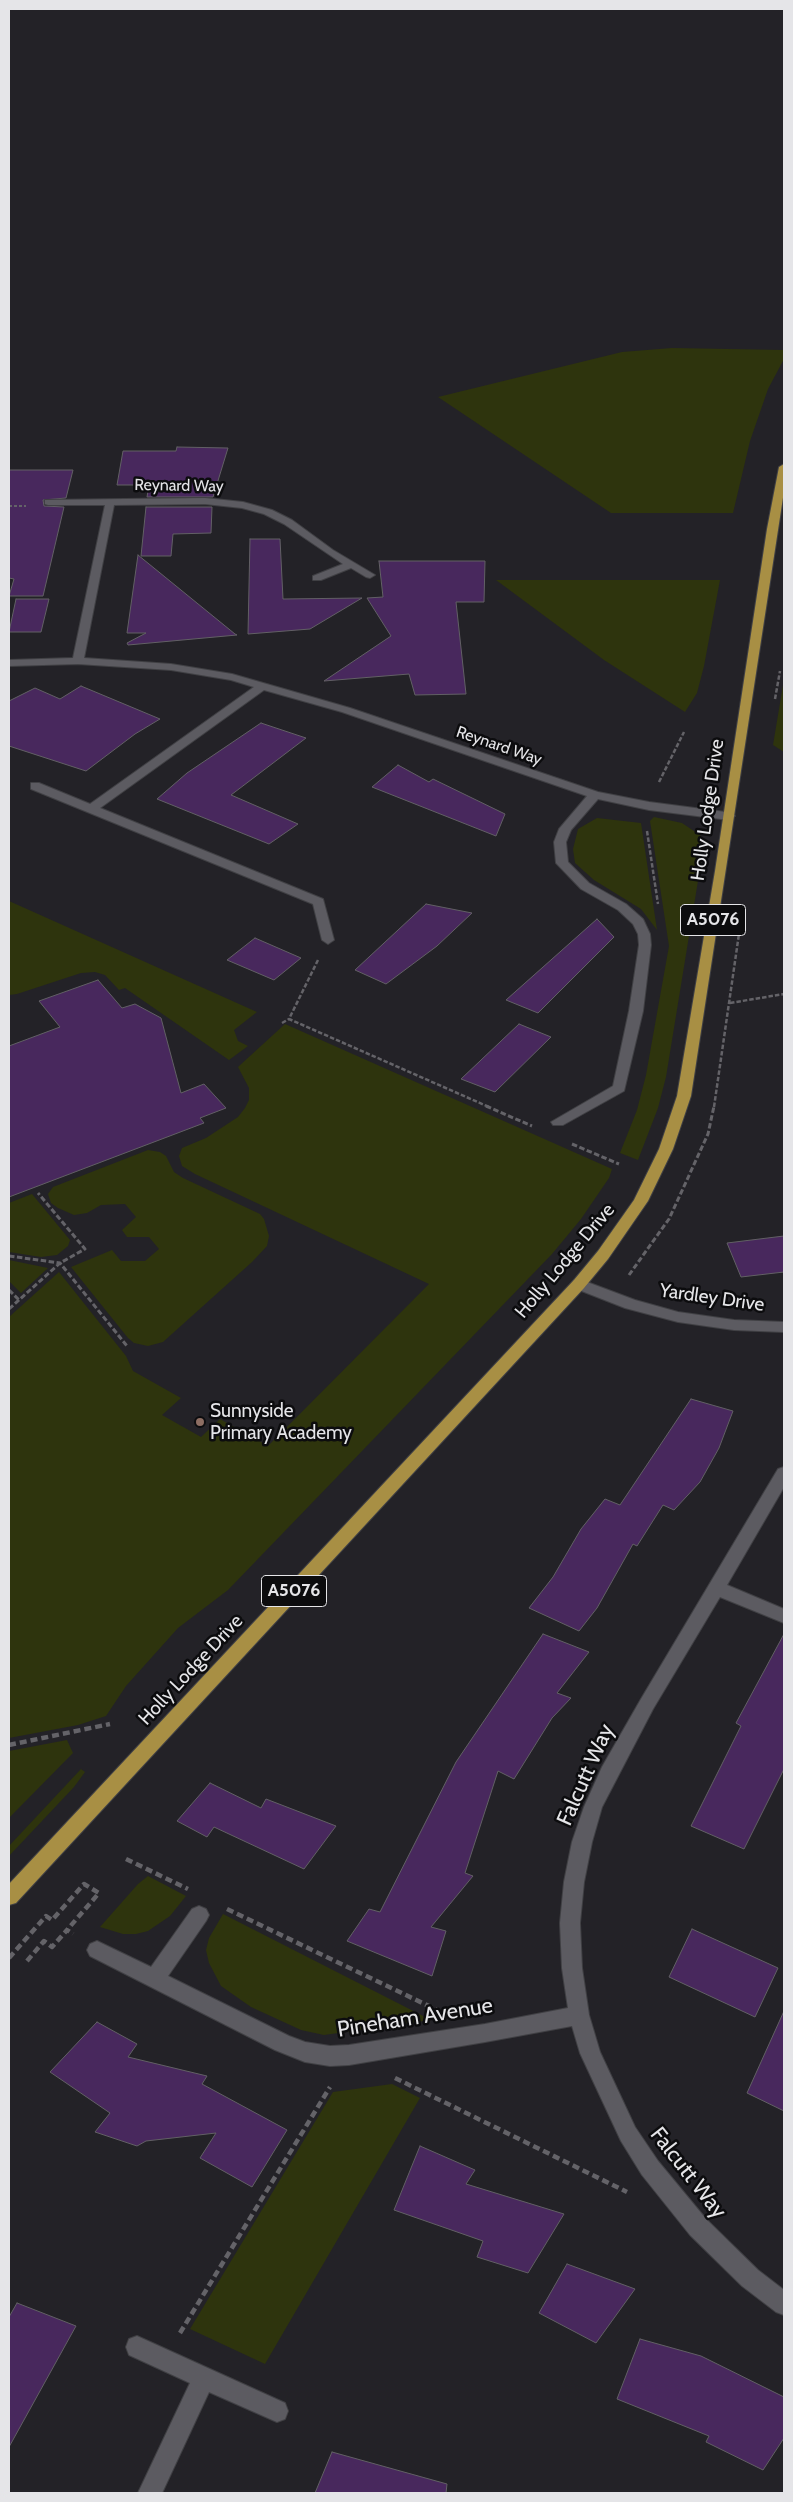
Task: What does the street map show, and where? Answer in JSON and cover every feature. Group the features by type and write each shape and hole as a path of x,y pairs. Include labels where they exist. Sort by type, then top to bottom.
{"main road":[{"name":"Holly Lodge Drive","path":"9,1897 579,1284 603,1255 641,1201 674,1129 689,1067 772,529 784,467"}],"street":[{"name":"Reynard Way","path":"48,502 219,502 254,507 288,522 329,552 370,575"},
{"name":"Reynard Way","path":"78,661 110,502"},
{"path":"317,578 350,565"},
{"name":"Reynard Way","path":"9,663 78,661 172,668 264,685 346,710 595,795 649,806 729,816"},
{"path":"91,809 264,685"},
{"path":"35,786 319,902 328,940"},
{"path":"558,1122 619,1088 636,1011 645,945 644,934 638,922 622,907 585,886 572,876 562,863 560,842 564,829 595,795"},
{"name":"Yardley Drive","path":"579,1284 630,1304 678,1317 734,1325 784,1327"},
{"name":"Falcutt Way","path":"784,1473 647,1704 609,1773 593,1807 582,1842 574,1882 570,1923 572,1968 579,2016 590,2053 608,2096 628,2134 650,2168 710,2240 750,2278 784,2304"},
{"path":"717,1588 784,1616"},
{"path":"154,1980 198,1915"},
{"name":"Pineham Avenue","path":"96,1950 282,2044 305,2052 330,2056 349,2055 579,2016"},
{"path":"137,2347 277,2411"},
{"path":"150,2493 204,2378"}],"path":[{"path":"658,785 684,732"},
{"path":"647,830 659,912"},
{"path":"282,1023 289,1019 328,940"},
{"path":"730,1002 784,994"},
{"path":"289,1019 533,1127"},
{"path":"568,1142 619,1164"},
{"path":"9,1309 60,1263 85,1249 38,1193"},
{"path":"9,1256 60,1263 127,1346"},
{"path":"9,1290 19,1300"},
{"path":"9,1745 110,1724"},
{"path":"126,1859 192,1892"},
{"path":"9,1958 46,1916 52,1920 84,1884 99,1893 52,1947 44,1941 27,1961"},
{"path":"218,1904 441,2012"},
{"path":"67,1930 96,1950"},
{"path":"164,2359 349,2055"},
{"path":"394,2077 635,2196"}],"green space":[{"path":"672,348 784,350 784,359 768,389 750,441 733,513 611,513 438,397 622,352"},
{"path":"496,580 720,580 697,693 685,712 604,660"},
{"path":"784,679 784,752 773,745"},
{"path":"654,817 682,823 700,835 704,844 666,1077 658,1108 638,1160 620,1153 637,1110 646,1075 669,946 650,821"},
{"path":"597,818 641,823 657,930 641,909 594,880 575,863 573,849 578,829"},
{"path":"9,901 257,1012 234,1030 238,1041 248,1046 229,1060 125,988 119,990 105,975 95,972 81,973 9,995"},
{"path":"285,1024 612,1169 609,1178 581,1219 552,1254 228,1590 178,1628 126,1686 106,1716 78,1725 9,1738 9,1317 59,1272 126,1356 133,1371 181,1398 162,1415 201,1437 220,1419 268,1446 429,1284 195,1174 182,1166 179,1156 182,1148 206,1138 238,1117 245,1108 249,1100 249,1088 238,1067"},
{"path":"148,1150 160,1152 166,1156 174,1172 183,1178 260,1214 264,1219 269,1236 267,1246 252,1262 163,1342 148,1346 134,1343 128,1338 71,1267 112,1250 121,1261 145,1261 159,1249 149,1237 127,1237 122,1230 136,1217 125,1204 101,1205 87,1213 74,1215 51,1203 48,1194 53,1187"},
{"path":"32,1194 70,1240 68,1246 57,1255 41,1257 9,1252 9,1203"},
{"path":"9,1260 48,1268 21,1293 9,1281"},
{"path":"67,1740 73,1753 9,1818 9,1751"},
{"path":"81,1769 85,1772 74,1787 9,1856 9,1846"},
{"path":"148,1876 186,1896 170,1916 148,1931 136,1934 123,1934 100,1927 138,1884"},
{"path":"223,1914 431,2020 324,2035 301,2030 251,2007 221,1986 209,1963 206,1950 209,1938"},
{"path":"392,2084 420,2098 265,2364 190,2329 333,2092"}],"building":[{"path":"177,447 228,448 213,497 147,497 149,485 117,485 123,451 176,451"},
{"path":"9,470 73,470 66,498 43,500 44,506 64,507 43,596 9,596 14,579 9,578"},
{"path":"146,507 212,507 211,533 173,534 171,556 141,556"},
{"path":"250,539 280,539 283,599 362,598 310,629 248,634"},
{"path":"138,555 237,635 128,645 127,643 146,633 127,633"},
{"path":"379,561 485,561 484,602 456,602 466,694 415,695 409,674 324,681 391,636 367,598 383,597"},
{"path":"16,599 49,599 41,632 9,632"},
{"path":"81,686 160,719 135,734 86,771 9,746 9,701 35,688 60,699"},
{"path":"261,723 306,738 231,795 298,824 269,844 157,799 187,773"},
{"path":"398,765 429,782 433,779 505,814 496,836 372,787"},
{"path":"426,904 472,913 437,946 386,984 355,970"},
{"path":"597,919 614,937 538,1013 506,1000"},
{"path":"255,938 301,958 274,980 227,960"},
{"path":"98,980 122,1008 135,1004 161,1018 181,1093 204,1084 226,1108 200,1118 204,1123 9,1197 9,1046 60,1027 39,1001"},
{"path":"519,1024 551,1037 495,1092 461,1079"},
{"path":"784,1236 784,1272 741,1277 727,1243"},
{"path":"691,1399 733,1411 719,1448 700,1482 674,1510 663,1505 637,1546 633,1544 597,1608 579,1631 529,1608 553,1577 581,1529 605,1499 620,1505"},
{"path":"543,1634 589,1652 557,1693 571,1698 552,1718 514,1779 498,1771 465,1873 473,1876 431,1927 446,1931 432,1976 347,1941 369,1909 380,1912 456,1762"},
{"path":"784,1634 784,1769 744,1849 691,1826 741,1726 736,1723"},
{"path":"210,1783 261,1808 266,1799 336,1826 304,1869 214,1827 207,1837 177,1821"},
{"path":"692,1929 778,1968 755,2017 669,1977"},
{"path":"784,2011 784,2111 747,2093"},
{"path":"97,2022 137,2044 128,2057 207,2076 202,2084 287,2130 252,2187 200,2158 216,2133 146,2141 137,2146 95,2132 110,2113 50,2072"},
{"path":"420,2146 475,2170 466,2184 564,2214 528,2273 477,2257 483,2241 394,2210"},
{"path":"567,2264 635,2289 596,2343 539,2313"},
{"path":"17,2303 76,2326 9,2447 9,2317"},
{"path":"640,2339 701,2356 784,2397 784,2438 763,2470 706,2442 709,2436 617,2399"},
{"path":"332,2452 447,2484 446,2493 315,2493"}],"place":[{"name":"Sunnyside Primary Academy","path":"200,1422"}]}
